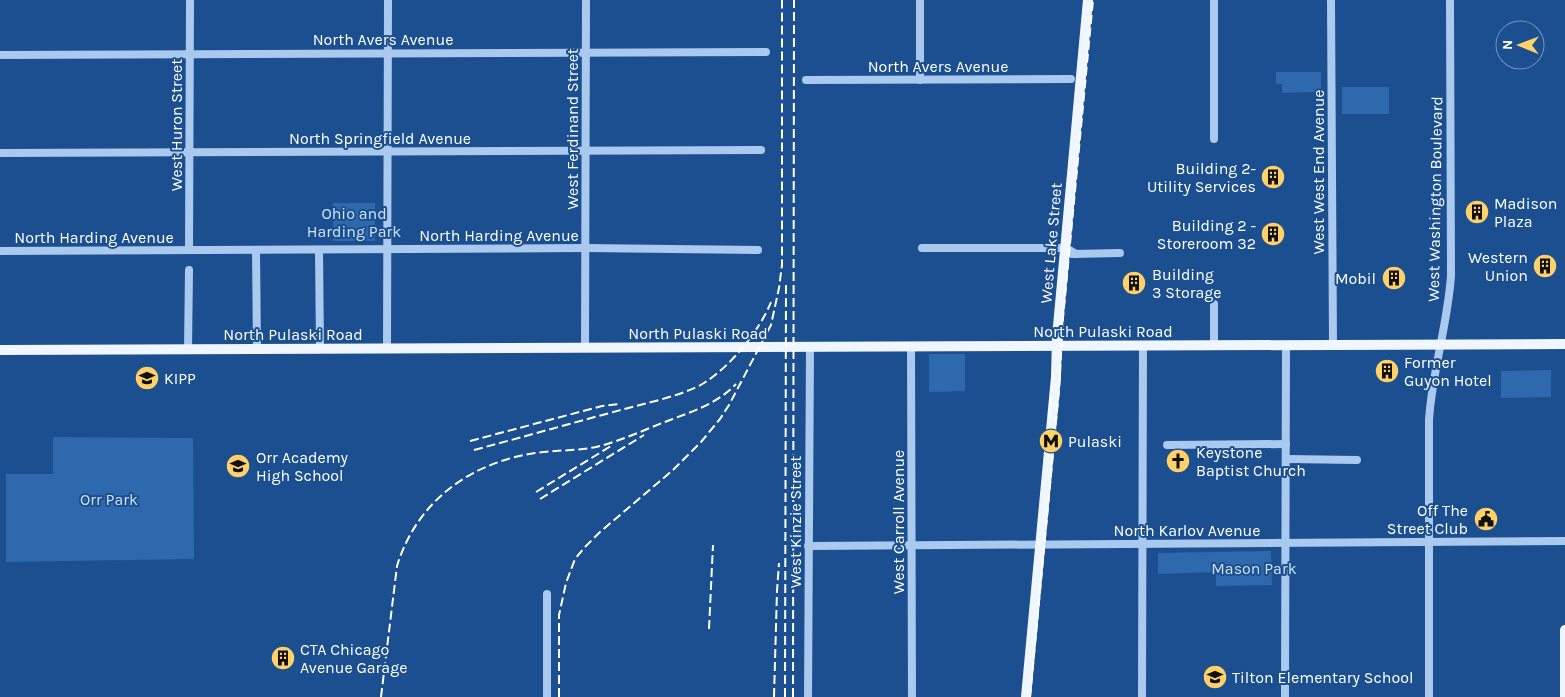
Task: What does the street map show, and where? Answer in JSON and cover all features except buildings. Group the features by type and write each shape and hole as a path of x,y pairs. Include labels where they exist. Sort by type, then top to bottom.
{"main road":[{"name":"West Lake Street","path":"1026,697 1056,377 1060,306 1069,252 1080,86 1088,0"},
{"name":"North Pulaski Road","path":"0,350 1565,344"},
{"name":"West Lake Street","path":"1020,697 1040,544"},
{"name":"West Lake Street","path":"1032,697 1040,544"},
{"path":"1565,630 1565,697"}],"street":[{"name":"West Huron Street","path":"189,250 190,0"},
{"path":"387,349 388,0"},
{"name":"West Ferdinand Street","path":"585,348 586,0"},
{"path":"920,0 920,80"},
{"path":"1214,0 1214,138"},
{"name":"West West End Avenue","path":"1332,0 1332,345"},
{"name":"West Washington Boulevard","path":"1429,697 1428,542 1430,404 1449,299 1451,275 1450,0"},
{"name":"North Avers Avenue","path":"0,55 766,52"},
{"name":"North Avers Avenue","path":"806,80 1071,79 1082,74"},
{"path":"1071,79 1080,86"},
{"name":"North Springfield Avenue","path":"0,153 761,150"},
{"name":"North Harding Avenue","path":"0,252 585,248 758,250"},
{"path":"922,248 1055,248 1069,252 1120,253"},
{"path":"256,250 257,349"},
{"path":"319,250 320,349"},
{"path":"188,350 189,270"},
{"path":"1214,304 1214,345"},
{"path":"1285,697 1286,345"},
{"name":"West Carroll Avenue","path":"911,346 912,697"},
{"path":"1142,697 1143,346"},
{"name":"West Kinzie Street","path":"808,697 810,348"},
{"path":"1167,445 1286,444"},
{"path":"1286,459 1357,460"},
{"name":"North Karlov Avenue","path":"808,546 1565,541"},
{"path":"547,594 547,697"}],"green space":[{"path":"1276,72 1321,72 1321,92 1282,93 1282,84 1276,84"},
{"path":"1342,87 1389,87 1389,114 1342,114"},
{"name":"Ohio and Harding Park","path":"333,203 375,203 375,241 333,241"},
{"path":"929,354 965,354 965,391 929,392"},
{"path":"1551,370 1551,397 1501,398 1501,371"},
{"name":"Orr Park","path":"53,437 193,438 194,559 6,562 6,474 53,474"},
{"name":"Mason Park","path":"1271,551 1272,585 1216,586 1216,572 1158,574 1158,553"}],"railway":[{"path":"559,697 559,615 566,583 575,559 600,532 673,470 701,442 729,405 771,325 782,265 782,0"},
{"path":"793,697 794,0"},
{"path":"1030,697 1093,0"},
{"path":"785,697 786,282"},
{"path":"474,450 664,399 695,388 714,376 734,358 760,324 771,302"},
{"path":"1049,418 1053,373"},
{"path":"381,697 397,566 406,543 418,522 432,504 449,489 468,476 511,458 550,451 596,447 624,438 705,406 729,391 736,384"},
{"path":"470,441 602,406 620,404"},
{"path":"540,499 644,435"},
{"path":"536,492 611,446"},
{"path":"709,629 713,545"},
{"path":"774,697 779,563"}],"place":[{"name":"Building 2- Utility Services","path":"1273,177"},
{"name":"Madison Plaza","path":"1477,212"},
{"name":"Building 2 - Storeroom 32","path":"1273,234"},
{"name":"Western Union","path":"1545,266"},
{"name":"Mobil","path":"1394,278"},
{"name":"Building 3 Storage","path":"1134,283"},
{"name":"Former Guyon Hotel","path":"1387,371"},
{"name":"KIPP","path":"147,378"},
{"name":"Pulaski","path":"1051,441"},
{"name":"Keystone Baptist Church","path":"1178,461"},
{"name":"Orr Academy High School","path":"238,466"},
{"name":"Off The Street Club","path":"1486,519"},
{"name":"CTA Chicago Avenue Garage","path":"283,658"},
{"name":"Tilton Elementary School","path":"1215,677"}]}
